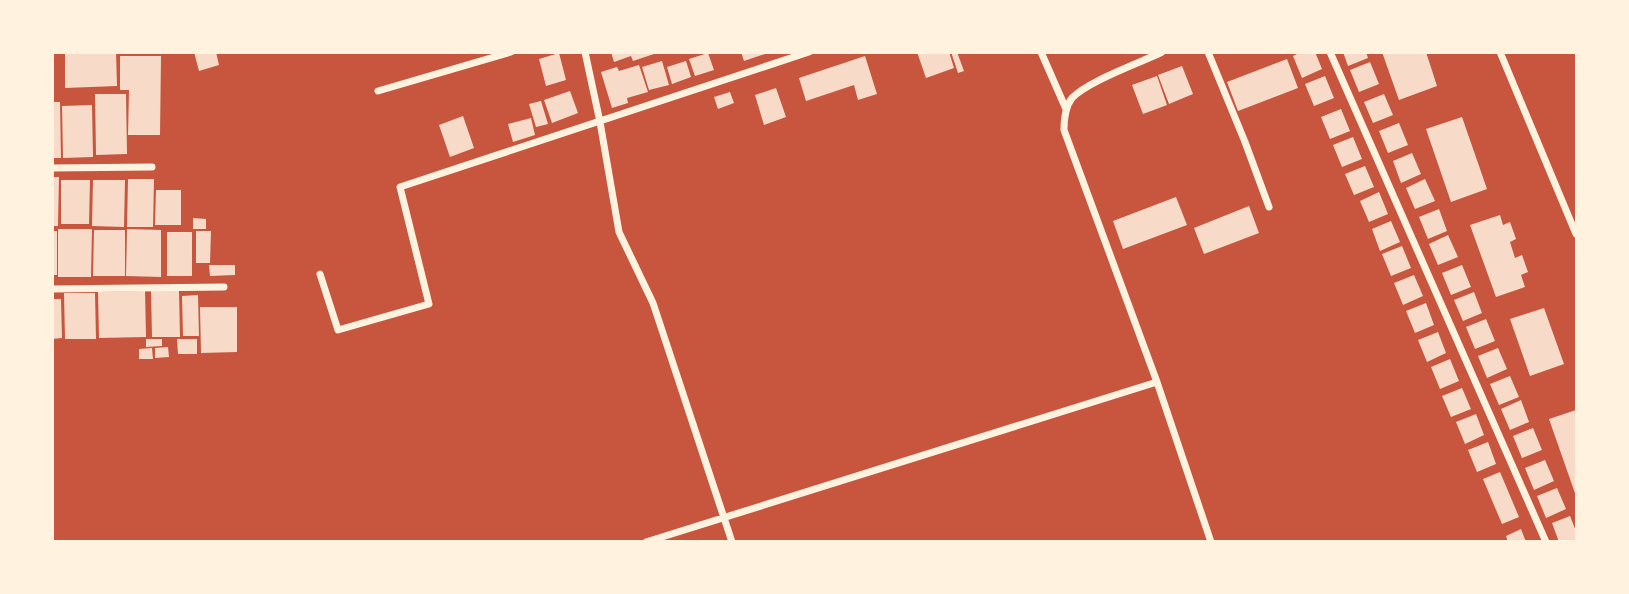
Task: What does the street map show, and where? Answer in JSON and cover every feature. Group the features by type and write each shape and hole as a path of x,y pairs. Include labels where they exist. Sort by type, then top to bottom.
{"street":[{"path":"379,91 511,52"},
{"path":"585,52 619,232 653,303 732,541"},
{"path":"771,52 774,63"},
{"path":"320,274 338,330 429,304 400,187 808,52"},
{"path":"1041,52 1066,109"},
{"path":"1162,52 1084,89 1072,99 1066,109 1064,130 1157,382 1211,541"},
{"path":"1208,52 1269,207"},
{"path":"1330,52 1546,541"},
{"path":"1500,52 1577,234"},
{"path":"52,168 152,167"},
{"path":"52,289 224,287"},
{"path":"646,541 1157,382"}],"building":[{"path":"65,52 116,52 117,86 65,88"},
{"path":"194,52 216,52 219,65 199,71"},
{"path":"611,52 657,53 633,61 631,56 614,62"},
{"path":"741,52 768,52 768,53 744,61"},
{"path":"917,52 949,52 954,68 926,78"},
{"path":"951,52 957,52 964,71 958,73"},
{"path":"1301,52 1315,52 1322,69 1302,78 1293,56"},
{"path":"1343,52 1366,52 1368,58 1348,66"},
{"path":"1382,52 1426,52 1437,86 1399,100"},
{"path":"559,53 566,80 546,86 539,59"},
{"path":"708,53 714,70 695,76 689,59"},
{"path":"120,56 161,56 160,135 128,135 129,90 120,90"},
{"path":"865,56 877,94 858,100 854,85 806,101 799,78"},
{"path":"1287,59 1298,88 1238,111 1227,82"},
{"path":"662,61 669,85 649,90 642,67"},
{"path":"686,61 691,77 672,84 667,67"},
{"path":"1370,62 1379,84 1359,92 1350,70"},
{"path":"639,65 648,92 627,98 628,103 612,108 601,72 617,67 619,71"},
{"path":"1182,66 1193,94 1169,104 1158,75"},
{"path":"1157,76 1167,105 1143,114 1132,85"},
{"path":"1325,76 1334,98 1314,106 1305,84"},
{"path":"776,88 786,117 764,125 755,95"},
{"path":"570,91 578,113 552,123 544,100"},
{"path":"730,92 734,103 718,109 714,97"},
{"path":"95,94 126,94 127,154 96,155"},
{"path":"1384,94 1393,115 1373,123 1364,102"},
{"path":"541,101 548,124 536,127 529,104"},
{"path":"52,102 60,102 61,158 52,158"},
{"path":"92,105 93,157 63,158 62,106"},
{"path":"1341,109 1350,131 1330,139 1321,117"},
{"path":"463,116 474,148 450,157 439,125"},
{"path":"1462,117 1487,189 1451,202 1426,129"},
{"path":"531,118 535,135 513,142 508,124"},
{"path":"1399,123 1408,145 1388,153 1379,131"},
{"path":"1353,137 1362,159 1342,167 1333,145"},
{"path":"1412,153 1421,174 1401,183 1393,161"},
{"path":"1365,166 1374,187 1354,195 1345,174"},
{"path":"52,177 59,177 58,226 52,226"},
{"path":"128,179 154,179 153,227 127,227"},
{"path":"1425,179 1435,201 1415,209 1406,188"},
{"path":"61,180 90,180 89,224 61,224"},
{"path":"93,180 125,180 124,227 92,226"},
{"path":"156,190 181,190 181,225 155,225"},
{"path":"1379,192 1388,214 1369,222 1360,201"},
{"path":"1176,197 1187,225 1123,249 1113,221"},
{"path":"1249,206 1259,233 1204,254 1194,228"},
{"path":"1439,209 1447,231 1428,239 1419,217"},
{"path":"1500,215 1503,225 1510,222 1516,239 1510,242 1515,258 1522,255 1528,272 1521,275 1525,287 1496,297 1470,225"},
{"path":"193,218 206,219 206,229 193,229"},
{"path":"1391,221 1400,242 1380,251 1372,229"},
{"path":"58,229 92,229 91,277 58,277"},
{"path":"127,229 161,230 161,277 126,276"},
{"path":"94,230 125,230 125,276 93,276"},
{"path":"52,231 57,231 57,275 52,275"},
{"path":"196,231 211,231 210,263 196,263"},
{"path":"167,232 192,232 192,276 167,276"},
{"path":"1448,235 1458,257 1438,265 1429,244"},
{"path":"1402,246 1411,268 1391,276 1382,254"},
{"path":"209,265 235,265 235,275 210,276"},
{"path":"1462,265 1471,287 1451,295 1442,273"},
{"path":"1414,275 1423,296 1403,305 1394,283"},
{"path":"145,291 146,337 99,338 98,292"},
{"path":"151,291 179,291 180,337 152,337"},
{"path":"1474,292 1482,313 1463,321 1454,300"},
{"path":"64,293 95,293 96,339 65,339"},
{"path":"198,295 199,336 183,336 182,296"},
{"path":"52,299 61,299 62,338 52,339"},
{"path":"1426,303 1434,325 1415,333 1406,311"},
{"path":"200,307 237,307 237,352 201,353"},
{"path":"1544,308 1564,364 1530,376 1510,319"},
{"path":"1486,319 1495,341 1475,349 1466,327"},
{"path":"1438,332 1446,353 1427,362 1418,340"},
{"path":"146,339 162,339 162,346 146,347"},
{"path":"177,339 197,339 197,354 178,354"},
{"path":"168,347 169,357 155,358 155,348"},
{"path":"152,348 153,359 139,359 139,349"},
{"path":"1498,348 1507,369 1487,378 1478,356"},
{"path":"1450,359 1459,381 1440,389 1431,367"},
{"path":"1510,376 1519,397 1499,405 1490,384"},
{"path":"1462,388 1471,409 1451,417 1442,396"},
{"path":"1521,400 1529,422 1510,430 1501,409"},
{"path":"1576,410 1576,496 1549,419"},
{"path":"1476,414 1484,435 1465,444 1456,422"},
{"path":"1533,428 1542,450 1522,458 1513,436"},
{"path":"1488,442 1496,464 1477,472 1468,450"},
{"path":"1545,460 1554,481 1534,490 1525,468"},
{"path":"1500,472 1519,517 1502,524 1483,479"},
{"path":"1557,488 1566,509 1546,518 1537,496"},
{"path":"1570,516 1576,531 1576,540 1559,542 1552,523"},
{"path":"1521,529 1526,542 1508,542 1506,536"}]}
